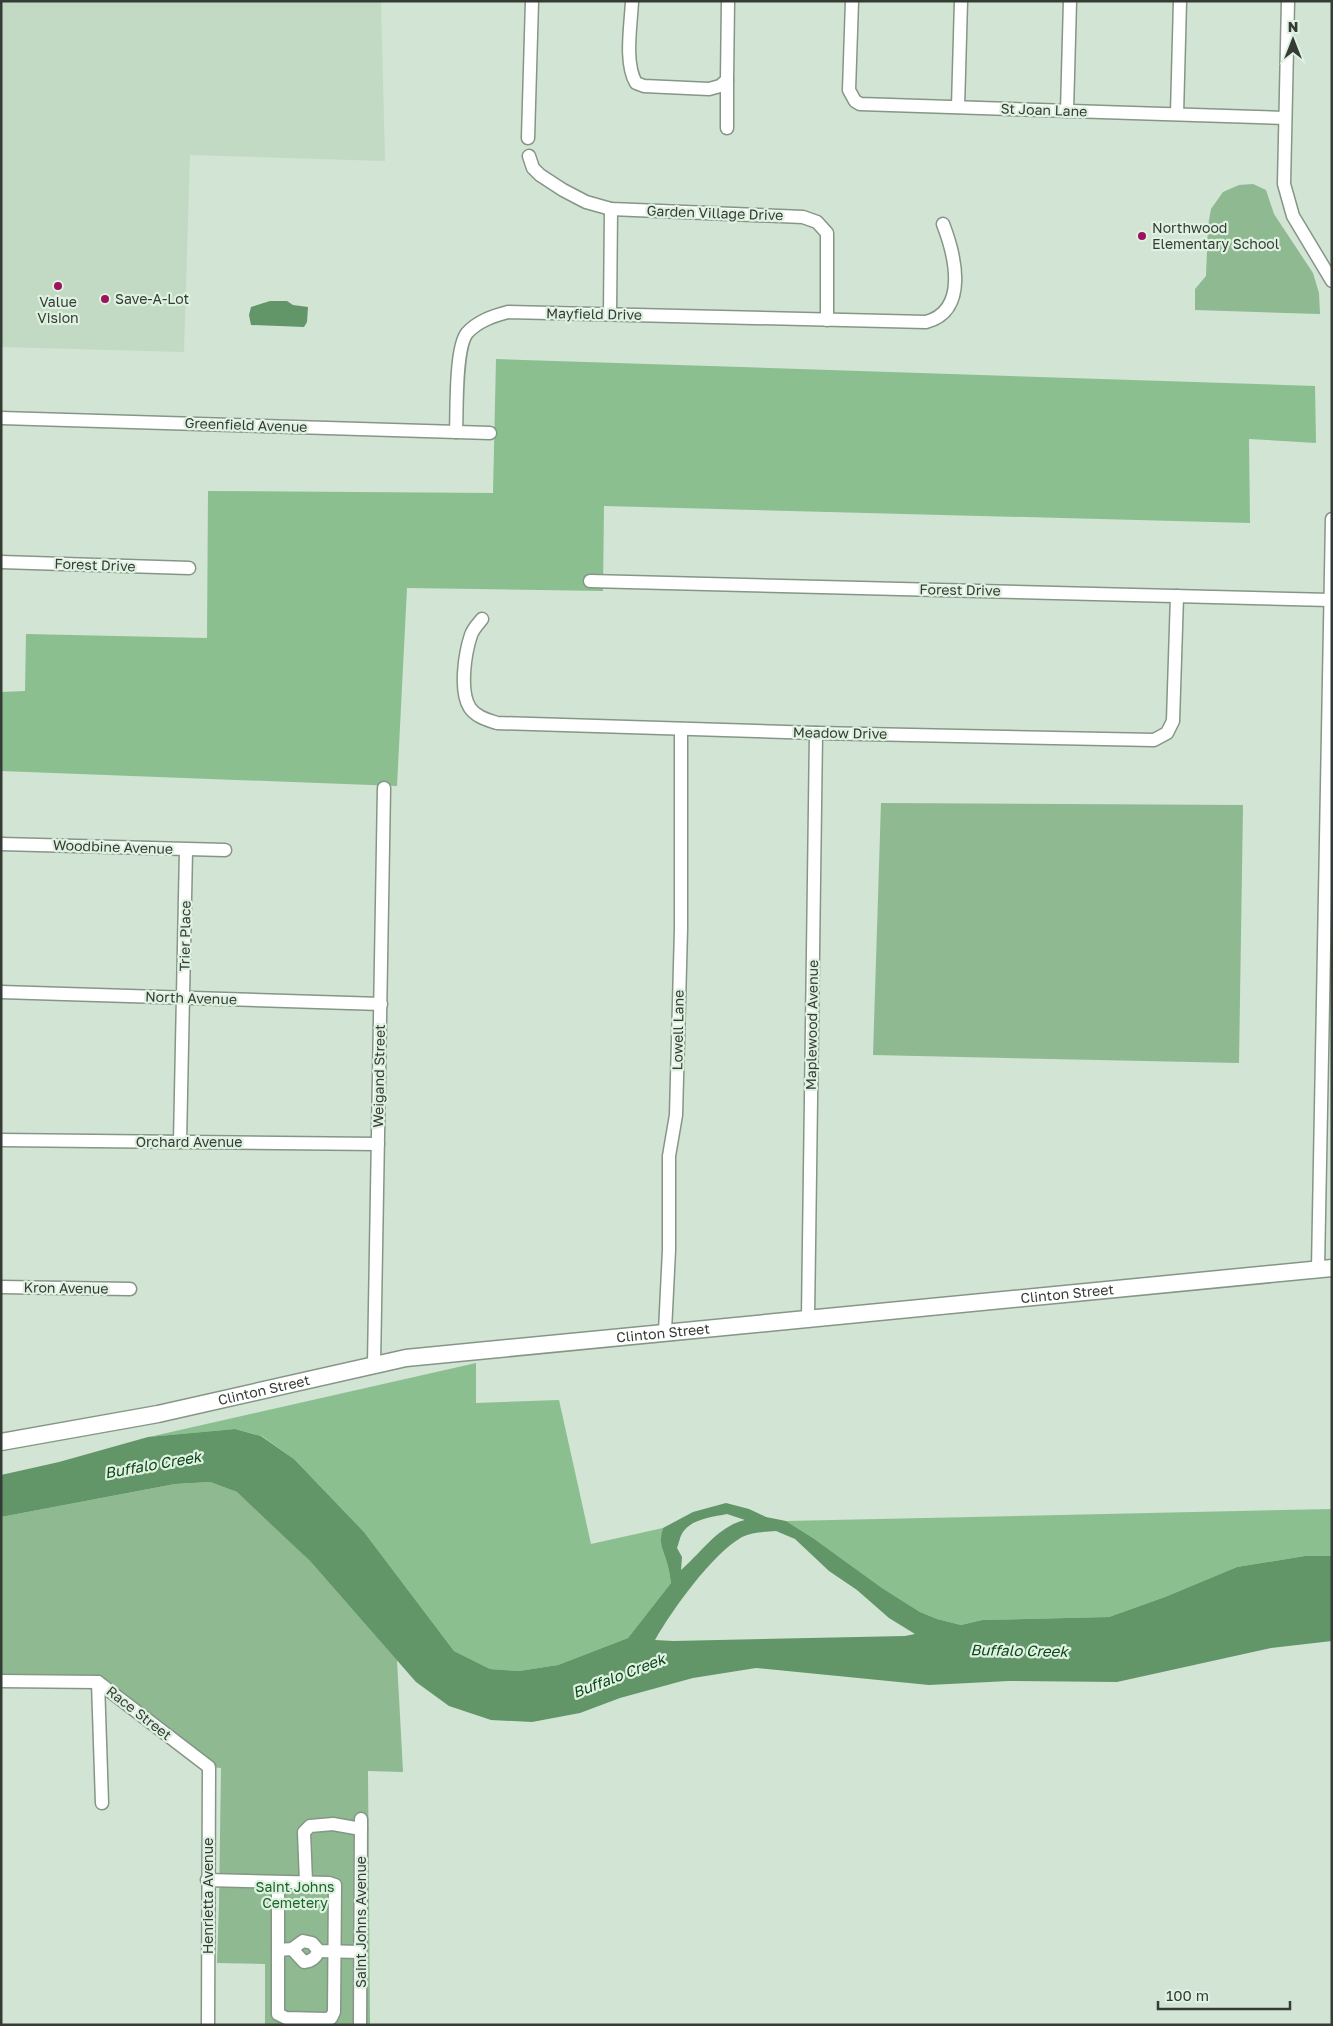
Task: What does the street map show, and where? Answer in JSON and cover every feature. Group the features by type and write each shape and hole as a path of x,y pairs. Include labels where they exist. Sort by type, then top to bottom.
{"main road":[{"name":"Clinton Street","path":"1,1442 158,1414 406,1358 665,1331 1325,1268"}],"street":[{"path":"528,138 532,1"},
{"path":"632,1 630,61 631,75 636,83 644,86 709,89 720,86 727,80"},
{"path":"727,128 728,1"},
{"name":"St Joan Lane","path":"852,1 849,90 855,101 860,104 1285,118"},
{"path":"958,107 961,1"},
{"path":"1067,111 1070,1"},
{"path":"1177,114 1180,1"},
{"path":"1288,1 1283,176 1286,196 1293,216 1332,281"},
{"name":"Garden Village Drive","path":"529,156 533,168 540,175 563,190 586,202 611,208 803,217 812,219 827,233 827,320"},
{"path":"610,314 611,208"},
{"name":"Mayfield Drive","path":"456,432 461,348 466,334 474,326 491,316 508,312 926,322 942,315 953,296 953,249 943,224"},
{"name":"Greenfield Avenue","path":"1,418 490,433"},
{"path":"1325,1268 1332,519"},
{"name":"Forest Drive","path":"1,562 189,568"},
{"name":"Forest Drive","path":"590,581 1330,600"},
{"name":"Meadow Drive","path":"482,619 471,633 464,662 464,690 470,708 483,718 497,723 816,733 1144,740 1161,738 1167,734 1173,721 1177,596"},
{"name":"Lowell Lane","path":"665,1331 669,1250 669,1156 676,1115 681,929 681,729"},
{"name":"Maplewood Avenue","path":"808,1318 816,733"},
{"name":"Weigand Street","path":"374,1365 384,788"},
{"name":"Woodbine Avenue","path":"1,844 225,850"},
{"name":"Trier Place","path":"180,1142 186,850"},
{"name":"North Avenue","path":"1,992 381,1004"},
{"name":"Orchard Avenue","path":"1,1140 378,1144"},
{"name":"Kron Avenue","path":"1,1286 130,1289"},
{"name":"Race Street","path":"1,1682 98,1682 209,1767"},
{"path":"98,1682 102,1803"},
{"name":"Henrietta Avenue","path":"208,2025 207,1880 209,1767"},
{"name":"Saint Johns Avenue","path":"306,1882 304,1832 310,1826 361,1824 360,2025"},
{"path":"207,1880 306,1882 334,1885 334,2012 331,2018 286,2018 278,2014 278,1882"},
{"path":"278,1950 292,1950 303,1941 312,1943 319,1951 360,1952"},
{"path":"292,1950 304,1962 310,1962 316,1958 319,1951"}],"shaded area":[{"path":"1,1 381,1 385,161 190,155 184,352 1,347"},
{"path":"496,359 1315,386 1316,443 1249,439 1250,523 604,506 603,591 407,588 397,786 1,771 1,692 25,691 26,634 207,638 208,491 493,493"},
{"path":"476,1363 476,1403 559,1400 591,1544 663,1528 661,1542 671,1583 628,1638 558,1665 519,1671 490,1669 454,1651 364,1532 294,1459 262,1436 235,1429 149,1437"},
{"path":"1332,1509 1332,1556 1305,1556 1237,1567 1165,1597 1109,1617 982,1620 961,1625 937,1619 920,1612 786,1521"}],"green space":[{"path":"1253,184 1266,190 1274,214 1313,273 1319,293 1320,314 1195,310 1195,289 1206,276 1208,226 1211,209 1223,192 1239,185"},
{"path":"881,803 1243,805 1239,1063 873,1055"},
{"name":"Saint Johns Cemetery","path":"210,1482 237,1492 264,1516 310,1561 397,1660 403,1772 368,1771 370,2025 265,2025 265,1964 217,1963 221,1768 209,1767 98,1682 1,1681 1,1517 175,1484"}],"water":[{"path":"270,301 287,301 293,305 308,307 307,322 304,327 251,325 249,315 251,307"},
{"name":"Buffalo Creek","path":"235,1429 261,1436 294,1459 364,1532 454,1651 490,1669 519,1671 558,1665 628,1638 671,1583 661,1542 663,1528 693,1512 726,1503 749,1509 766,1517 786,1521 920,1612 937,1619 961,1625 982,1620 1109,1617 1165,1597 1237,1567 1305,1556 1332,1556 1332,1641 1271,1648 1117,1682 1009,1681 929,1685 756,1668 693,1678 620,1698 580,1713 532,1722 491,1720 449,1706 416,1682 310,1561 237,1492 210,1482 175,1484 1,1517 1,1475 59,1462 148,1437","holes":["727,1514 745,1520 735,1523 718,1534 681,1570 682,1557 677,1548 683,1532 697,1521","776,1531 795,1539 829,1571 857,1590 889,1618 915,1634 905,1636 655,1640 682,1599 706,1569 730,1545 746,1535"]}],"place":[{"name":"Northwood Elementary School","path":"1142,236"},
{"name":"Value Vision","path":"58,286"},
{"name":"Save-A-Lot","path":"105,299"}]}
